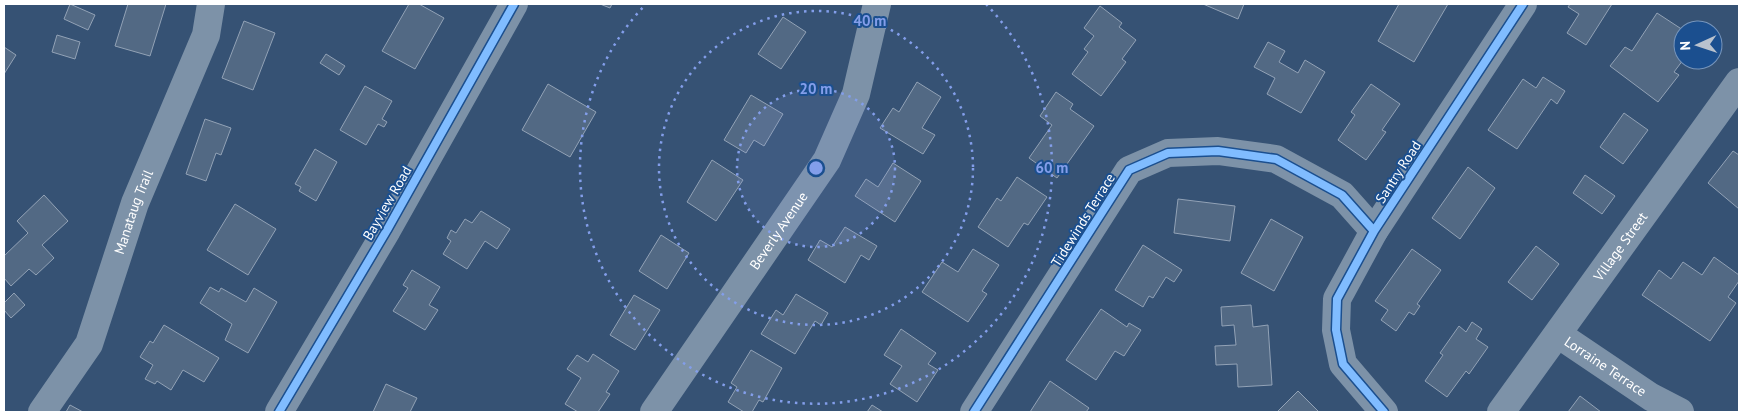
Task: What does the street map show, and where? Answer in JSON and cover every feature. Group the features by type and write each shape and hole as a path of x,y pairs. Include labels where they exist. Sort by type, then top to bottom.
{"street":[{"name":"Manataug Trail","path":"42,412 89,344 136,203 206,35 212,4"},
{"name":"Bayview Road","path":"279,412 386,230 514,4"},
{"name":"Beverly Avenue","path":"654,412 827,160 856,94 877,4"},
{"name":"Santry Road","path":"1384,412 1343,364 1336,330 1337,300 1374,231 1523,4"},
{"name":"Village Street","path":"1501,412 1559,335 1739,82"},
{"name":"Tidewinds Terrace","path":"974,412 1129,170 1168,153 1218,151 1276,159 1342,194 1374,231"},
{"name":"Lorraine Terrace","path":"1559,335 1651,397 1680,412"}],"building":[{"path":"70,4 95,15 88,30 64,19"},
{"path":"128,4 166,4 150,56 115,46"},
{"path":"409,4 419,4 444,18 415,69 382,51"},
{"path":"600,4 612,4 610,8"},
{"path":"1203,4 1244,4 1238,19"},
{"path":"1399,4 1448,4 1414,62 1378,41"},
{"path":"1570,4 1612,4 1586,45 1567,33 1579,14 1568,7"},
{"path":"1100,6 1122,23 1119,27 1136,40 1122,59 1126,62 1101,96 1072,74 1088,52 1084,49 1094,36 1084,28"},
{"path":"1657,13 1673,23 1673,70 1676,70 1674,72 1679,75 1658,102 1610,66 1625,47 1632,51"},
{"path":"783,17 806,32 781,69 758,54"},
{"path":"244,21 275,33 253,90 222,78"},
{"path":"57,35 80,42 75,59 52,52"},
{"path":"1268,42 1285,51 1279,62 1298,73 1305,60 1325,72 1301,113 1267,94 1275,78 1254,67"},
{"path":"4,47 16,55 4,74"},
{"path":"326,54 345,66 339,75 320,63"},
{"path":"1543,77 1565,91 1557,104 1551,99 1517,149 1488,130 1523,79 1536,88"},
{"path":"917,82 941,97 922,128 935,135 923,154 880,128 893,108 899,112"},
{"path":"548,84 596,112 570,157 522,130"},
{"path":"1371,84 1400,104 1382,130 1386,132 1366,160 1338,140 1355,115 1351,112"},
{"path":"365,86 392,101 382,119 387,122 384,127 378,124 366,145 340,130"},
{"path":"1056,92 1073,104 1070,109 1094,126 1057,178 1029,158 1052,125 1040,116"},
{"path":"751,95 783,114 764,146 754,140 746,153 724,140"},
{"path":"1624,113 1648,130 1623,164 1600,147"},
{"path":"205,119 231,128 221,155 216,153 206,181 186,174"},
{"path":"315,149 337,162 316,201 299,191 301,187 295,184"},
{"path":"1733,151 1739,155 1739,209 1708,183"},
{"path":"712,160 743,180 716,221 687,202"},
{"path":"893,163 921,181 895,222 855,196 866,179 878,187"},
{"path":"1468,167 1495,188 1460,239 1432,218"},
{"path":"1585,175 1615,196 1602,214 1573,193"},
{"path":"1017,177 1047,197 1028,225 1024,223 1008,247 978,227 997,198 1001,201"},
{"path":"44,195 68,221 42,245 54,258 36,275 29,269 11,286 4,278 4,256 28,233 17,221"},
{"path":"1178,199 1235,206 1230,241 1174,233"},
{"path":"235,204 276,229 248,275 207,250"},
{"path":"481,211 510,229 497,249 485,241 467,269 443,254 451,241 447,238 451,230 456,233 465,219 472,223"},
{"path":"1271,219 1303,237 1274,291 1241,273"},
{"path":"845,227 877,246 869,260 861,255 845,283 808,260 820,240 832,247"},
{"path":"661,235 689,253 667,289 639,271"},
{"path":"1143,245 1182,270 1174,282 1166,277 1153,298 1149,296 1143,307 1115,290"},
{"path":"1536,246 1559,264 1532,300 1508,282"},
{"path":"973,249 999,265 982,291 987,294 968,322 922,292 942,262 958,272"},
{"path":"1412,249 1441,270 1417,304 1420,306 1414,315 1409,312 1396,331 1381,320 1388,310 1375,301"},
{"path":"1714,257 1739,275 1739,281 1728,297 1736,303 1710,341 1642,295 1659,270 1671,279 1683,262 1702,275"},
{"path":"412,270 440,287 429,305 438,310 425,330 393,311 408,288 403,285"},
{"path":"210,287 219,292 221,288 246,302 254,288 277,302 248,353 225,340 232,324 200,303"},
{"path":"14,293 25,305 11,318 4,310 4,303"},
{"path":"796,294 828,313 821,325 815,321 795,354 761,334 776,310 783,315"},
{"path":"634,295 660,310 635,350 610,335"},
{"path":"1251,305 1253,327 1268,325 1272,385 1238,387 1237,364 1216,365 1215,346 1236,345 1234,325 1222,326 1221,307"},
{"path":"1101,309 1127,327 1129,323 1141,330 1124,356 1115,351 1096,380 1066,360"},
{"path":"1472,322 1482,329 1476,339 1488,347 1469,374 1466,371 1447,397 1425,381 1443,355 1440,353 1459,326 1466,332"},
{"path":"164,325 219,358 204,382 183,370 171,390 157,381 155,384 145,379 153,365 140,357 150,341 153,343"},
{"path":"901,329 936,353 928,364 938,370 917,402 890,384 902,366 884,355"},
{"path":"751,350 782,368 763,402 759,400 752,412 744,412 728,402 737,387 731,383"},
{"path":"593,354 619,371 606,392 610,394 598,412 578,412 565,404 581,378 567,369 577,355 588,362"},
{"path":"1050,381 1089,408 1086,412 1030,412"},
{"path":"386,384 417,398 410,412 373,412"},
{"path":"1298,391 1319,412 1277,412"},
{"path":"1580,396 1601,412 1568,412"},
{"path":"70,405 83,412 66,412"},
{"path":"872,405 883,412 867,412"}],"cycle path":[{"path":"279,412 387,230 514,4"},
{"path":"1384,412 1343,364 1336,330 1337,299 1374,231 1523,4"},
{"path":"974,412 1129,170 1168,153 1218,151 1276,159 1342,195 1374,231"}]}
